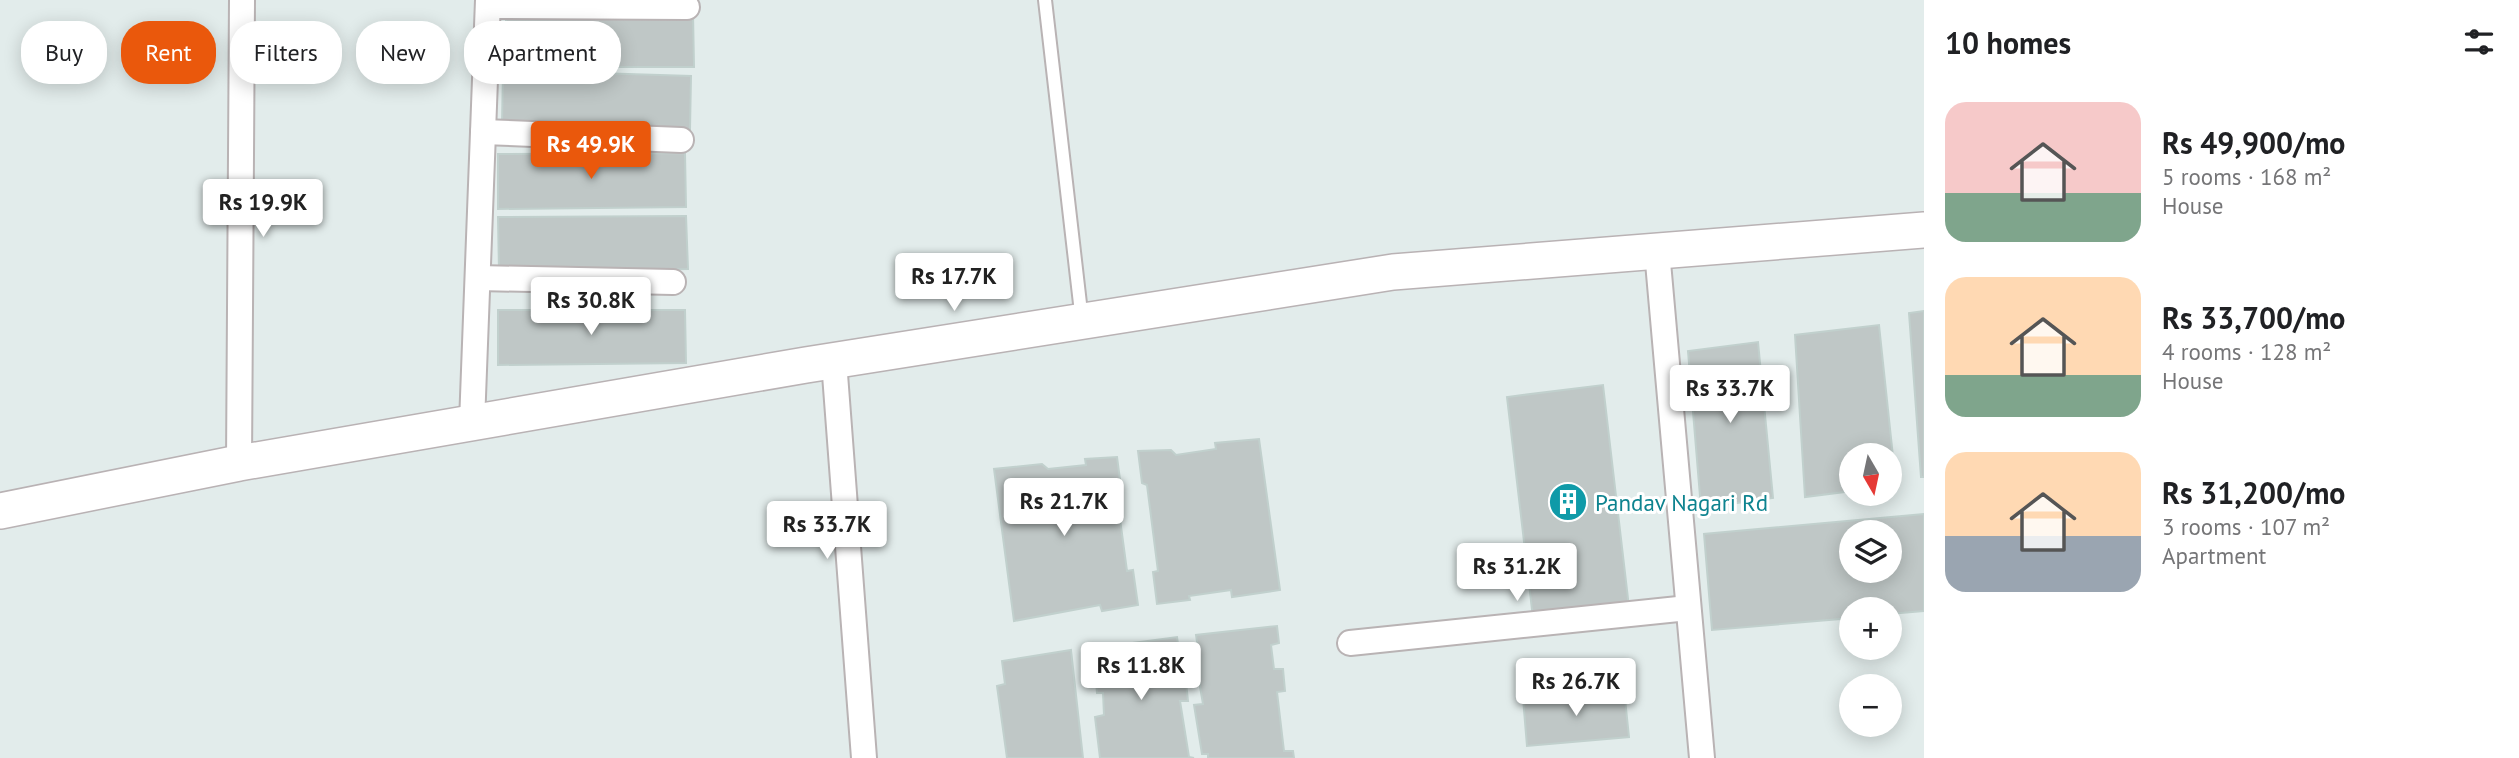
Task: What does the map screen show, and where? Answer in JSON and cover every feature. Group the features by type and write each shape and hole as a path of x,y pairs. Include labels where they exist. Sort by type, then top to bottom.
{"street":[{"path":"238,465 242,0"},
{"path":"472,423 488,3 687,7"},
{"path":"483,132 681,140"},
{"path":"0,510 472,423 834,361 1393,272 1924,230"},
{"path":"1657,251 1702,758"},
{"path":"478,278 673,282"},
{"path":"834,361 864,758"},
{"path":"1350,643 1688,608"}],"lane":[{"path":"1045,0 1082,321"}],"building":[{"path":"506,11 693,13 694,67 621,67 621,21 506,21"},
{"path":"621,74 691,76 690,130 502,125 503,84 621,84"},
{"path":"685,153 686,207 498,209 498,154"},
{"path":"686,216 688,269 499,272 498,217"},
{"path":"498,310 685,310 686,363 498,365"},
{"path":"1924,311 1924,477 1921,477 1909,313"},
{"path":"1879,325 1892,443 1839,443 1839,493 1805,497 1795,335"},
{"path":"1758,342 1773,498 1701,508 1688,351"},
{"name":"Pandav Nagari Rd","path":"1603,385 1629,607 1533,618 1507,397"},
{"path":"1259,439 1280,590 1232,597 1231,590 1189,596 1190,600 1157,604 1153,572 1158,571 1147,485 1142,483 1138,451 1171,450 1176,455 1216,449 1215,443"},
{"path":"1117,457 1121,487 1116,489 1127,571 1133,570 1138,605 1102,611 1100,605 1014,621 994,469 1042,464 1048,469 1086,465 1085,459"},
{"name":"Pandav Nagari Rd","path":"1924,514 1924,611 1902,613 1902,597 1839,597 1839,619 1712,630 1704,534 1839,522 1839,583 1902,583 1902,520 1858,520"},
{"path":"1277,626 1279,643 1271,645 1274,669 1283,669 1285,691 1277,692 1284,751 1293,751 1294,758 1208,758 1208,754 1202,754 1194,705 1203,704 1191,657 1199,656 1196,635"},
{"path":"1177,637 1180,659 1173,659 1176,683 1186,682 1188,701 1180,701 1189,757 1194,758 1100,758 1095,717 1104,715 1103,693 1097,693 1095,670 1103,668 1101,647"},
{"path":"1071,650 1083,758 1007,758 997,686 1005,684 1002,661"},
{"path":"1624,689 1629,737 1527,746 1523,698"}],"place":[{"name":"Pandav Nagari Rd","path":"1568,502"}]}
